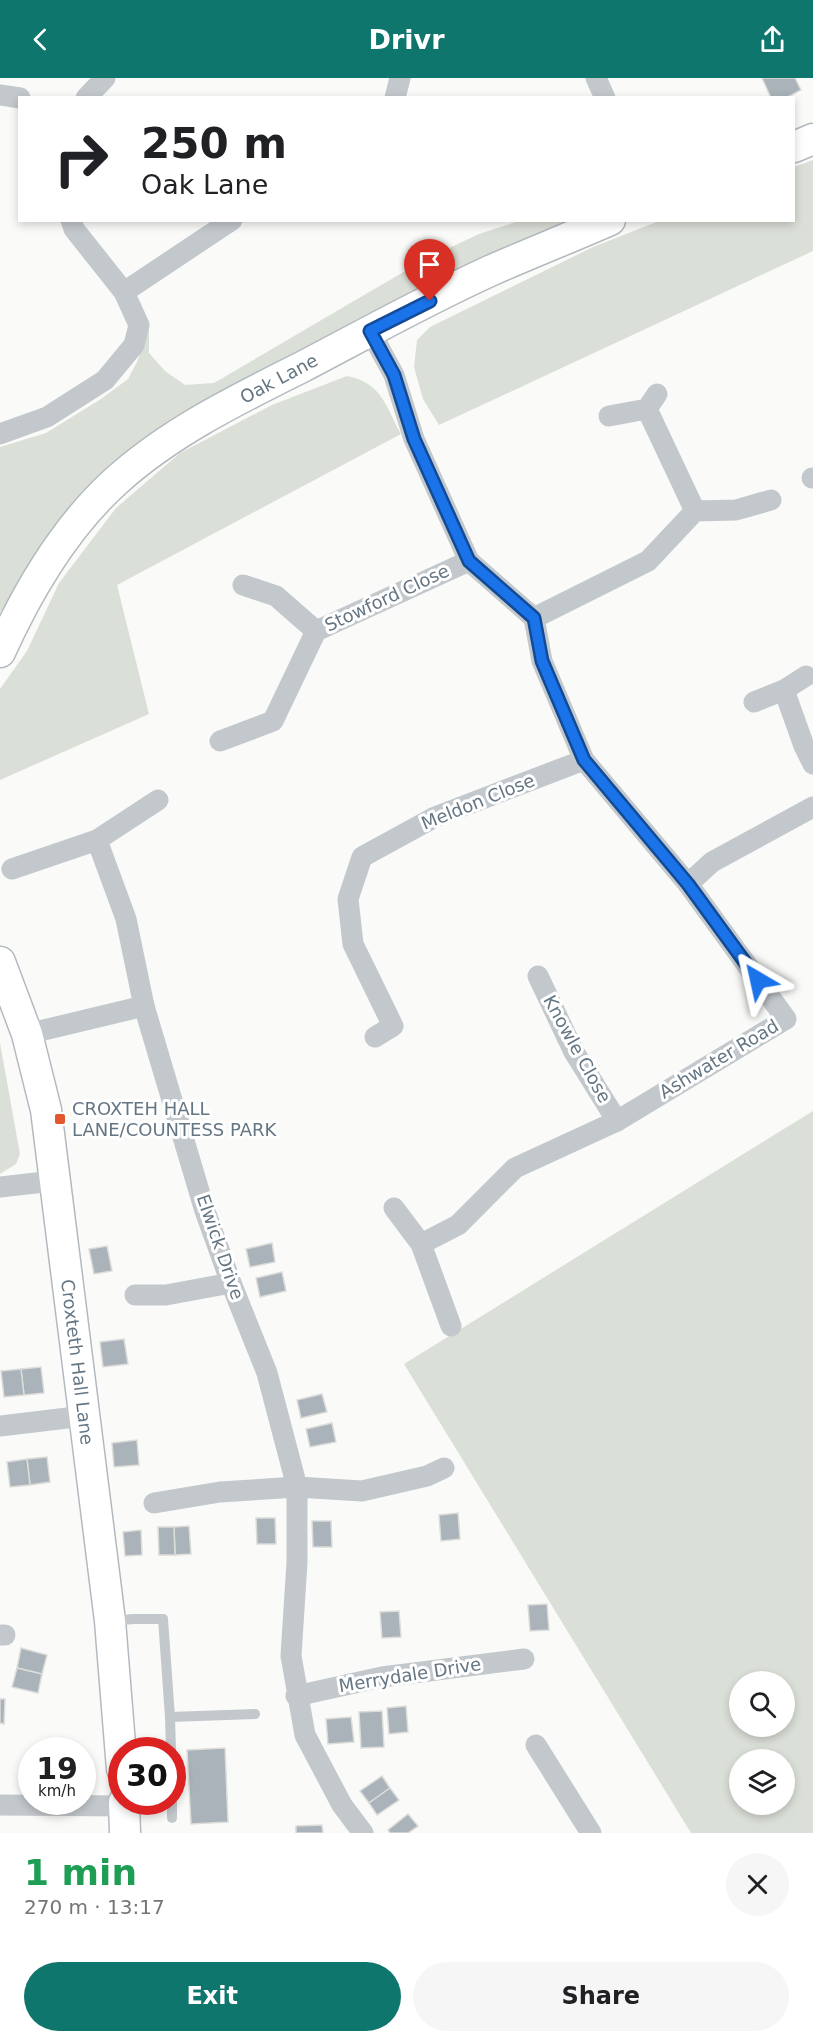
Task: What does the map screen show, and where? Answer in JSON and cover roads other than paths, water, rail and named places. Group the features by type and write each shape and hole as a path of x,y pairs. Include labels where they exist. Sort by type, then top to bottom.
{"street":[{"path":"89,96 105,78"},
{"path":"396,96 400,78"},
{"path":"596,78 604,96"},
{"path":"0,95 18,98"},
{"path":"795,147 813,139"},
{"path":"0,434 47,417 105,380 134,345 139,325 124,292 74,229 72,222"},
{"path":"124,292 229,222"},
{"name":"Oak Lane","path":"0,652 7,626 78,521 115,482 147,454 225,408 370,331 491,271 605,222"},
{"path":"370,331 394,375 414,439 469,561 534,618 648,561 695,511 736,510 771,500"},
{"path":"609,417 652,402 695,511"},
{"name":"Stowford Close","path":"220,741 273,720 316,631 469,561"},
{"path":"243,585 276,596 316,631"},
{"name":"Ashwater Road","path":"421,1244 458,1225 515,1168 617,1121 786,1019 688,884 584,760 542,661 534,618"},
{"path":"754,702 784,690 806,676"},
{"path":"784,690 804,746 813,764"},
{"name":"Meldon Close","path":"375,1037 393,1026 353,944 348,899 362,857 435,817 584,760"},
{"path":"12,869 97,840 158,800"},
{"path":"688,884 712,862 813,807"},
{"name":"Elwick Drive","path":"97,840 126,919 144,1006 206,1211 231,1283 267,1373 297,1487"},
{"name":"Croxteth Hall Lane","path":"0,962 27,1034 46,1110 53,1181 110,1622 119,1737"},
{"name":"Knowle Close","path":"538,976 574,1052 617,1121"},
{"path":"27,1034 144,1006"},
{"path":"0,1187 53,1181"},
{"path":"394,1208 421,1244 451,1326"},
{"path":"135,1295 166,1295 231,1283"},
{"path":"0,1426 84,1416"},
{"path":"154,1503 220,1492 297,1487 362,1491 427,1476 444,1468"},
{"path":"297,1487 297,1562 291,1656 296,1696 304,1736 342,1805 363,1833"},
{"name":"Merrydale Drive","path":"296,1696 382,1677 524,1659"},
{"path":"536,1745 591,1833"},
{"path":"0,1805 108,1813"}],"lane":[{"path":"110,1622 163,1619 171,1737"},
{"path":"170,1717 255,1714"}],"place":[{"name":"CROXTEH HALL LANE/COUNTESS PARK","path":"60,1119"}]}
